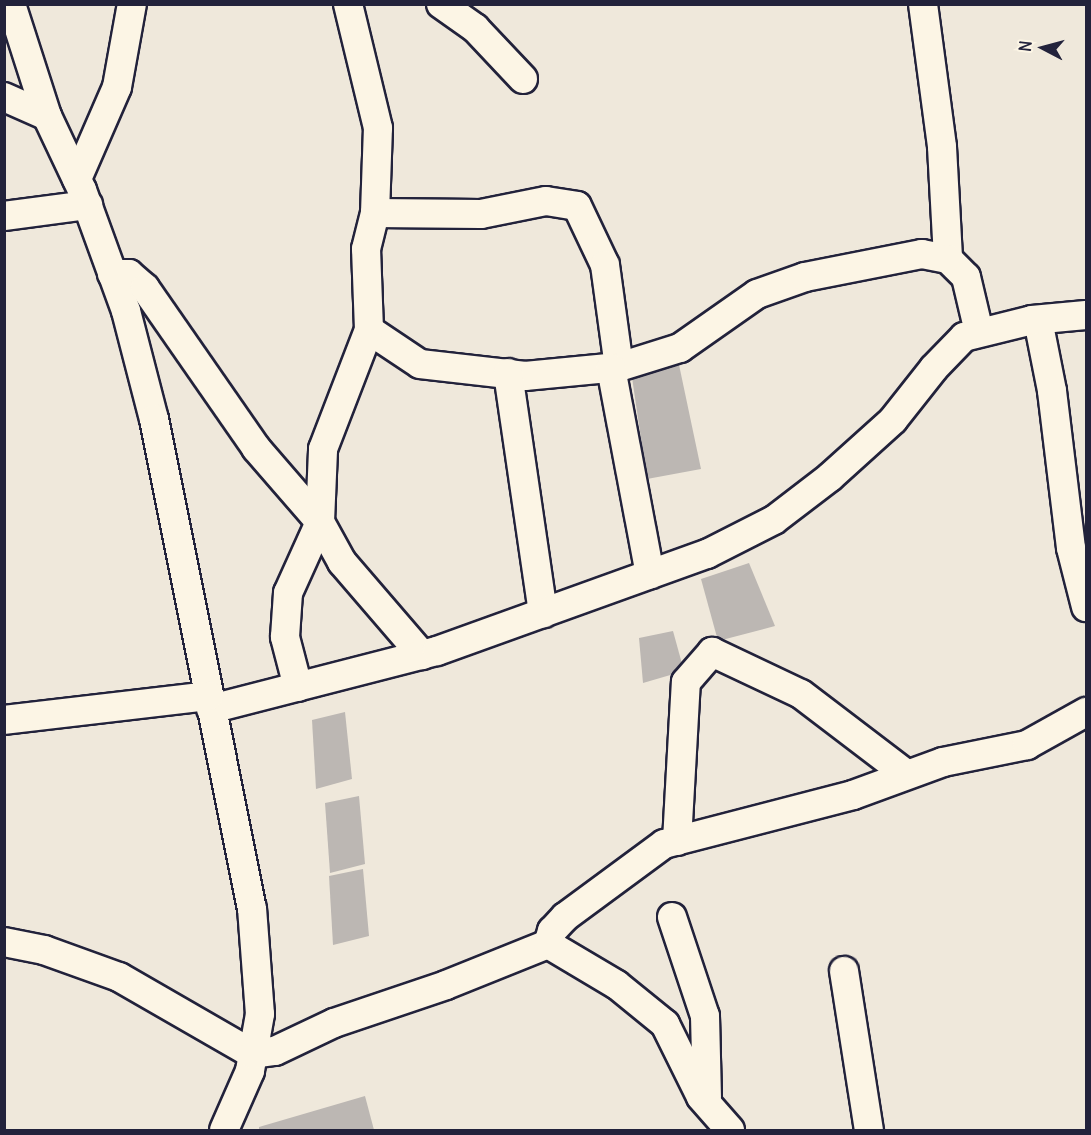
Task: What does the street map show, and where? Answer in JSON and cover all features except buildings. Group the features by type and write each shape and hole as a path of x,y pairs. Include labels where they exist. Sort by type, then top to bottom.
{"street":[{"path":"11,4 47,116 82,192 112,274 154,419 252,908 260,1014 253,1054 224,1131"},
{"path":"82,192 117,87 132,4"},
{"path":"298,687 285,636 288,593 320,522 323,449 369,330 366,249 375,213 378,128 348,4"},
{"path":"441,4 475,28 523,79"},
{"path":"923,4 942,147 948,259"},
{"path":"4,97 47,116"},
{"path":"4,216 82,192"},
{"path":"375,213 480,214 546,201 577,206 605,266 615,367 650,574"},
{"path":"369,330 420,364 525,376 615,367 681,348 757,294 805,277 910,256 948,259 966,277 979,333"},
{"path":"112,274 129,274 145,288 256,448 320,522 342,562 422,655"},
{"path":"4,720 210,702 298,687 422,655 707,554 774,520 830,477 893,420 934,368 964,337 1038,320 1086,315"},
{"path":"1038,320 1052,391 1071,548 1086,607"},
{"path":"508,373 543,613"},
{"path":"677,841 686,682 712,652 801,694 906,774"},
{"path":"548,944 552,931 565,917 613,878 664,844 853,795 943,762 1027,745 1086,712"},
{"path":"672,917 705,1016 707,1105"},
{"path":"4,942 44,950 119,977 253,1054 275,1051 334,1023 446,985 548,944"},
{"path":"548,944 617,985 665,1024 707,1105 730,1131"},
{"path":"844,971 868,1131"}]}
